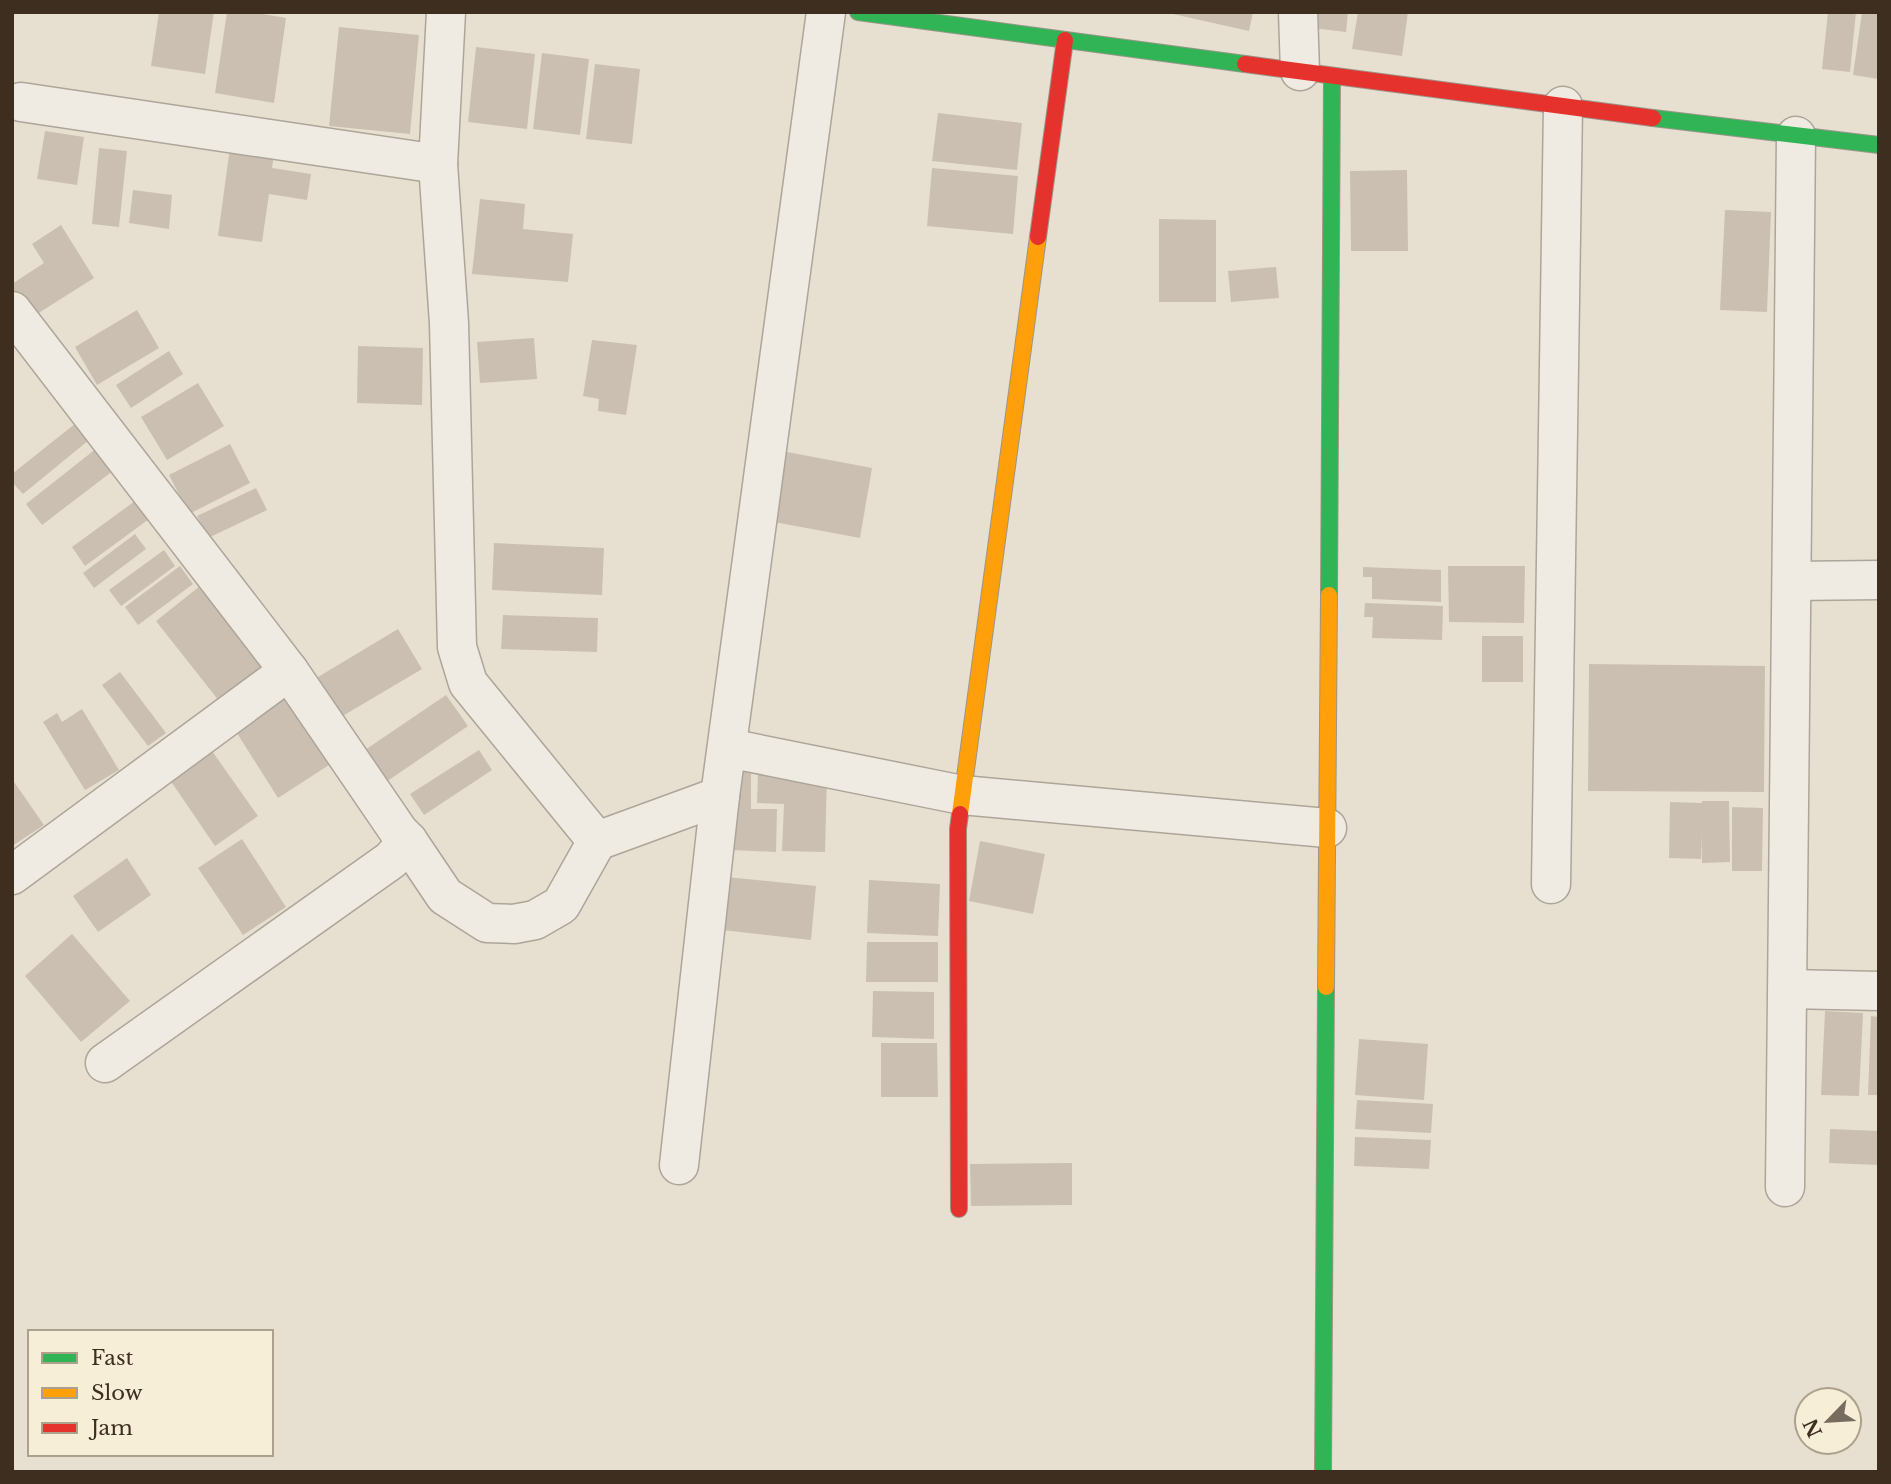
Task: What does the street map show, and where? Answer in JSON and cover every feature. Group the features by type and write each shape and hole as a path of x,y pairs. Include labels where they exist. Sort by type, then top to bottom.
{"street":[{"path":"446,12 438,164 449,323 457,647 468,683 597,841"},
{"path":"680,1165 720,796 825,12"},
{"path":"858,12 1316,74 1879,145"},
{"path":"1297,12 1316,74 1327,828 1323,1472"},
{"path":"959,1209 958,829 1065,40"},
{"path":"21,102 438,164"},
{"path":"1551,884 1563,106"},
{"path":"1785,1187 1797,136"},
{"path":"12,311 289,671 445,896 487,923 514,924 535,920 561,905 597,841 720,796"},
{"path":"1792,581 1879,580"},
{"path":"12,875 289,671"},
{"path":"728,748 962,795 1327,828"},
{"path":"105,1063 391,860 408,841"},
{"path":"1788,989 1879,991"}],"building":[{"path":"159,12 214,12 205,74 151,66"},
{"path":"227,12 251,12 286,18 274,103 215,93"},
{"path":"1164,12 1253,12 1249,31"},
{"path":"1315,12 1348,12 1346,32 1313,28"},
{"path":"1358,12 1408,12 1402,56 1352,49"},
{"path":"1828,12 1856,12 1850,72 1822,69"},
{"path":"1862,12 1879,12 1879,79 1853,75"},
{"path":"339,27 419,35 410,134 329,126"},
{"path":"476,47 535,54 527,129 468,122"},
{"path":"542,53 589,59 580,135 533,129"},
{"path":"595,64 640,69 632,144 586,139"},
{"path":"938,113 1022,123 1017,170 932,161"},
{"path":"45,131 84,137 77,185 37,179"},
{"path":"230,147 274,154 272,168 311,174 307,200 269,194 262,242 218,236"},
{"path":"99,148 127,151 119,227 92,224"},
{"path":"932,168 1018,176 1013,234 927,226"},
{"path":"1407,170 1408,251 1351,251 1350,171"},
{"path":"133,190 172,195 169,229 129,223"},
{"path":"480,199 525,204 523,229 573,234 568,282 472,274"},
{"path":"1725,210 1771,212 1767,312 1720,310"},
{"path":"1159,219 1216,220 1216,302 1159,302"},
{"path":"61,225 94,278 26,321 12,300 12,284 44,263 32,244"},
{"path":"1276,267 1279,298 1231,302 1228,271"},
{"path":"137,310 159,348 97,385 75,347"},
{"path":"534,338 537,379 480,383 477,342"},
{"path":"592,340 637,345 626,415 598,411 599,399 583,396"},
{"path":"358,346 423,348 422,405 357,403"},
{"path":"169,351 183,374 131,408 116,385"},
{"path":"198,383 224,426 167,460 141,417"},
{"path":"76,423 89,440 23,494 12,482 12,474"},
{"path":"230,444 250,483 189,514 169,475"},
{"path":"97,448 114,470 42,525 26,504"},
{"path":"787,452 872,468 860,538 774,522"},
{"path":"256,488 267,510 208,538 197,516"},
{"path":"135,501 149,519 85,566 72,547"},
{"path":"135,534 146,549 94,588 83,573"},
{"path":"494,543 604,548 602,595 492,590"},
{"path":"164,550 175,566 121,606 109,590"},
{"path":"180,566 193,584 138,625 125,607"},
{"path":"1448,566 1525,566 1524,623 1449,622"},
{"path":"1363,567 1441,570 1441,602 1372,599 1372,577 1363,577"},
{"path":"200,586 264,666 219,701 156,621"},
{"path":"1365,603 1443,606 1442,640 1372,638 1373,617 1364,617"},
{"path":"503,615 598,618 597,652 501,649"},
{"path":"398,629 422,669 341,717 318,677"},
{"path":"1482,636 1523,636 1523,682 1482,682"},
{"path":"1589,664 1765,666 1764,792 1588,791"},
{"path":"120,672 166,733 148,746 102,685"},
{"path":"446,695 468,726 386,782 365,750"},
{"path":"287,697 329,765 278,798 235,730"},
{"path":"82,709 119,770 85,790 43,722 57,713 62,722"},
{"path":"479,750 492,770 424,815 410,794"},
{"path":"212,751 258,816 215,846 170,780"},
{"path":"733,770 751,770 751,809 777,809 776,852 732,850"},
{"path":"758,772 827,775 825,852 782,851 784,804 757,803"},
{"path":"12,779 44,825 12,846"},
{"path":"1729,801 1730,862 1702,863 1702,834 1701,859 1669,858 1670,802"},
{"path":"1732,807 1763,808 1762,871 1732,871"},
{"path":"242,839 286,907 243,935 198,868"},
{"path":"980,841 1045,854 1033,914 969,901"},
{"path":"127,858 151,895 98,932 73,896"},
{"path":"727,877 816,886 811,940 722,930"},
{"path":"869,880 940,884 938,936 867,933"},
{"path":"72,934 130,1001 81,1042 25,976"},
{"path":"867,942 938,942 938,982 866,982"},
{"path":"873,991 934,992 934,1039 872,1037"},
{"path":"1825,1011 1863,1013 1859,1096 1821,1095"},
{"path":"1871,1016 1879,1017 1879,1095 1868,1095"},
{"path":"1359,1039 1428,1044 1424,1100 1355,1095"},
{"path":"881,1043 937,1043 938,1097 881,1097"},
{"path":"1357,1100 1433,1104 1431,1133 1355,1129"},
{"path":"1830,1129 1879,1131 1879,1165 1829,1163"},
{"path":"1355,1137 1431,1140 1429,1169 1354,1166"},
{"path":"1072,1163 1072,1205 971,1206 970,1164"}],"traffic: fast":[{"path":"858,12 1245,64"},
{"path":"1329,595 1332,76"},
{"path":"1653,118 1879,145"},
{"path":"1323,1472 1326,987"}],"traffic: slow":[{"path":"960,814 1038,237"},
{"path":"1326,987 1329,595"}],"traffic: jam":[{"path":"1038,237 1065,40"},
{"path":"1245,64 1653,118"},
{"path":"959,1209 960,814"}]}
